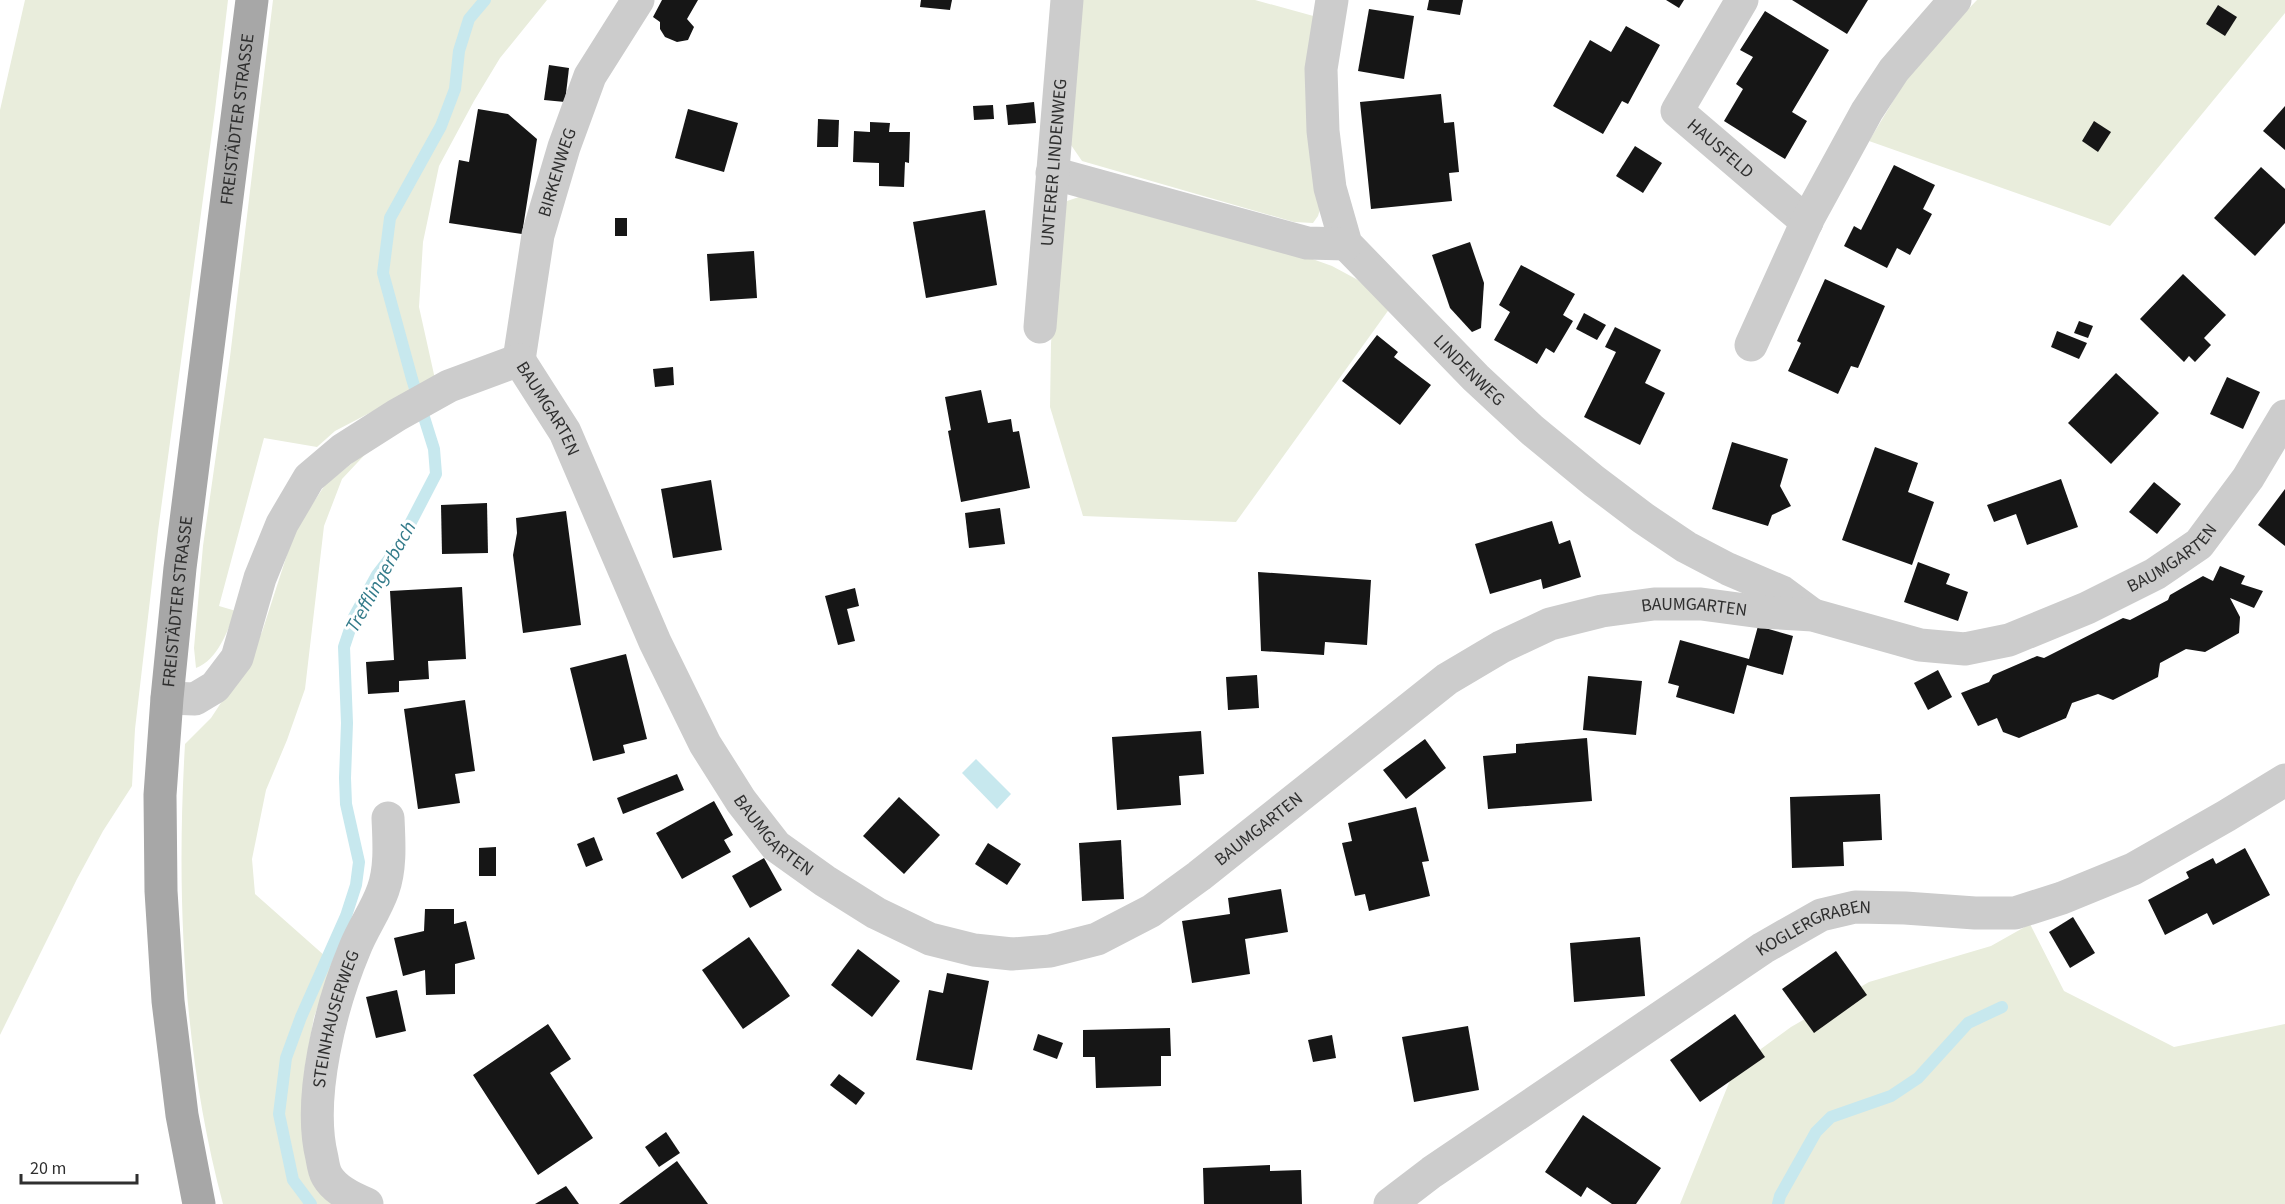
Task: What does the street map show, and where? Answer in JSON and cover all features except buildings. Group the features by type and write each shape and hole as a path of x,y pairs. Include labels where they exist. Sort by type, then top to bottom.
{"main road":[{"name":"FREISTÄDTER STRASSE","path":"199,1204 180,1103 168,1001 160,891 160,795 180,568 252,0"}],"street":[{"name":"BIRKENWEG","path":"519,360 538,235 564,147 590,76 638,0"},
{"name":"UNTERER LINDENWEG","path":"1040,327 1067,0"},
{"name":"LINDENWEG","path":"1332,0 1321,69 1323,130 1330,188 1346,244 1476,378 1532,430 1594,481 1686,547 1728,569 1782,592 1813,615"},
{"name":"HAUSFELD","path":"1742,0 1677,111 1807,222"},
{"path":"1751,345 1807,222 1868,111 1894,70 1954,0"},
{"path":"1052,173 1307,243 1346,244"},
{"name":"BAUMGARTEN","path":"167,698 195,699 215,687 237,658 260,578 282,524 309,478 342,450 421,402 450,386 519,360 565,432 655,642 705,744 741,801 776,846 825,881 876,913 930,939 974,950 1012,954 1050,951 1097,939 1151,911 1199,876 1447,679 1501,646 1550,624 1602,610 1654,604 1701,604 1761,612 1813,615 1920,645 1965,649 2009,640 2087,608 2155,574 2199,544 2248,478 2285,416"},
{"name":"KOGLERGRABEN","path":"1390,1204 1442,1166 1763,948 1821,915 1855,907 1975,913 2015,912 2062,898 2133,869 2285,780"},
{"name":"STEINHAUSERWEG","path":"367,1204 339,1191 326,1174 318,1142 317,1099 337,1002 355,948 384,889 390,850 388,818"}],"green space":[{"path":"25,0 228,0 158,531 135,729 132,786 103,831 77,879 0,1035 0,110"},
{"path":"273,0 547,0 500,58 439,166 423,242 419,307 435,379 335,431 317,447 264,438 219,606 236,611 216,652 204,664 196,668 194,648 203,546 230,357"},
{"path":"1081,0 1255,0 1317,17 1322,203 1313,223 1294,222 1082,161 1071,145"},
{"path":"1977,0 2285,0 2285,13 2110,226 1869,141 1907,78 1932,47"},
{"path":"1082,196 1304,256 1332,266 1358,280 1390,308 1236,522 1083,516 1050,407 1051,344 1059,215 1067,201"},
{"path":"372,447 342,479 324,526 305,689 266,790 252,859 255,894 334,964 314,1017 304,1073 342,1204 223,1204 199,1090 186,975 182,860 185,744 211,718 236,680 262,632 295,530 325,485"},
{"path":"2030,924 2064,991 2174,1047 2285,1024 2285,1204 1680,1204 1735,1068 1791,1027 1869,982 1991,946"}],"water":[{"path":"976,759 1011,794 997,809 962,773"}],"waterway":[{"name":"Trefflingerbach","path":"311,1204 293,1180 279,1114 286,1058 301,1017 346,916 356,885 359,862 346,804 347,723 344,647 354,617 377,575 397,549 436,474 434,449 383,273 390,218 441,126 455,89 459,51 469,19 485,0"},
{"path":"1778,1204 1780,1196 1816,1132 1831,1117 1891,1096 1918,1078 1968,1023 2002,1007"}]}
